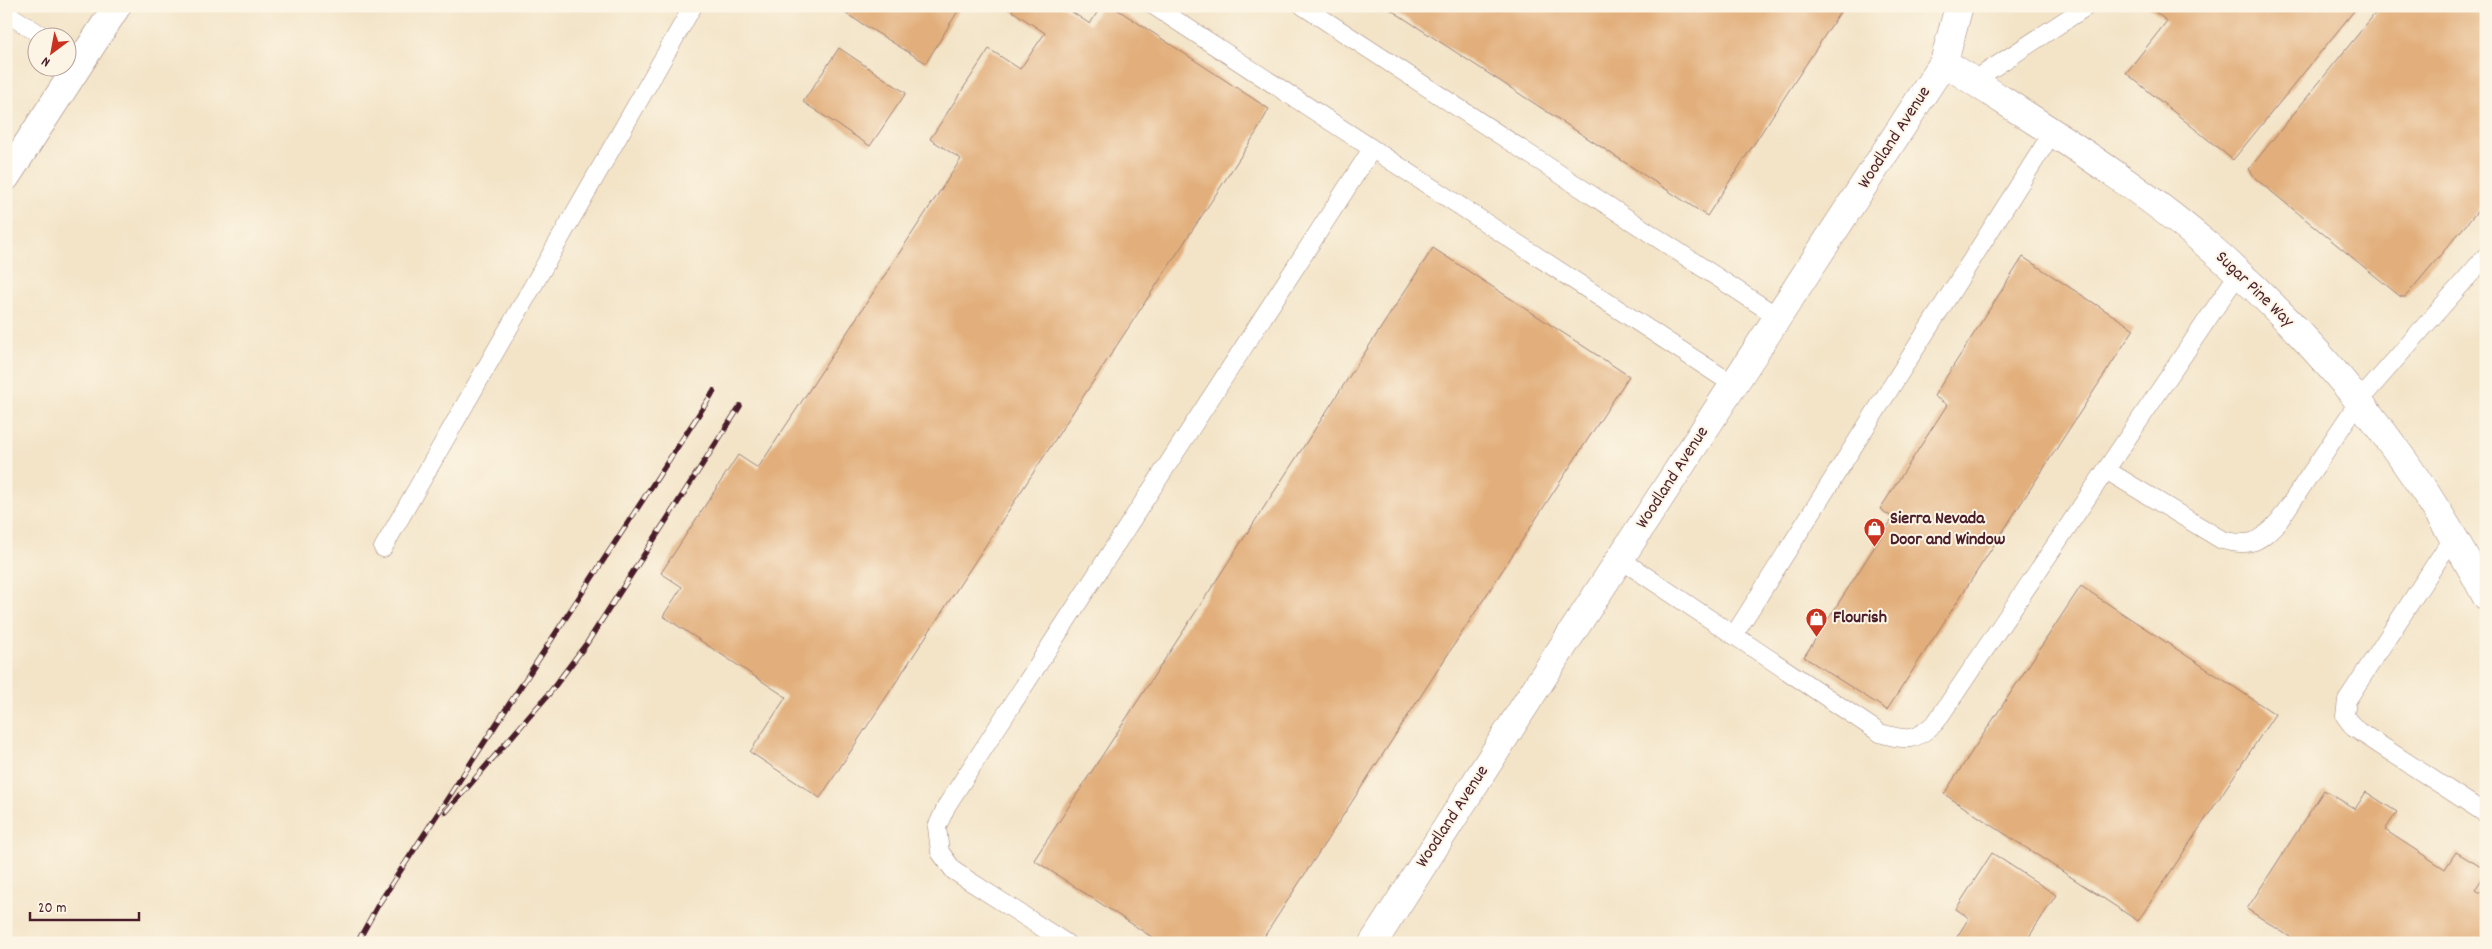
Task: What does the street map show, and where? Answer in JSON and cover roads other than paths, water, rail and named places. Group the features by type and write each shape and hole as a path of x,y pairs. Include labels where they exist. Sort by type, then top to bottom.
{"street":[{"path":"78,52 117,6"},
{"name":"Woodland Avenue","path":"1373,943 1944,62 1959,6"},
{"name":"Sugar Pine Way","path":"1944,62 2127,183 2205,243 2282,314 2359,401 2416,478 2453,537 2486,596"},
{"path":"6,177 62,78"}],"lane":[{"path":"383,548 693,6"},
{"path":"1154,6 1734,385"},
{"path":"1303,6 1778,317"},
{"path":"1973,81 2087,6"},
{"path":"6,13 30,28"},
{"path":"1734,636 2052,134"},
{"path":"1066,943 954,871 940,852 937,827 947,805 1372,149"},
{"path":"2106,470 2222,540 2243,545 2263,538 2279,521 2359,401 2486,256"},
{"path":"1620,560 1880,733 1900,739 1921,736 1936,722 2238,274"},
{"path":"2453,537 2347,700 2345,716 2354,728 2486,814"}],"railway":[{"path":"357,943 378,905 714,391"},
{"path":"446,812 548,695 587,643 740,406"}],"place":[{"name":"Sierra Nevada Door and Window","path":"1874,548"},
{"name":"Flourish","path":"1817,637"}]}
